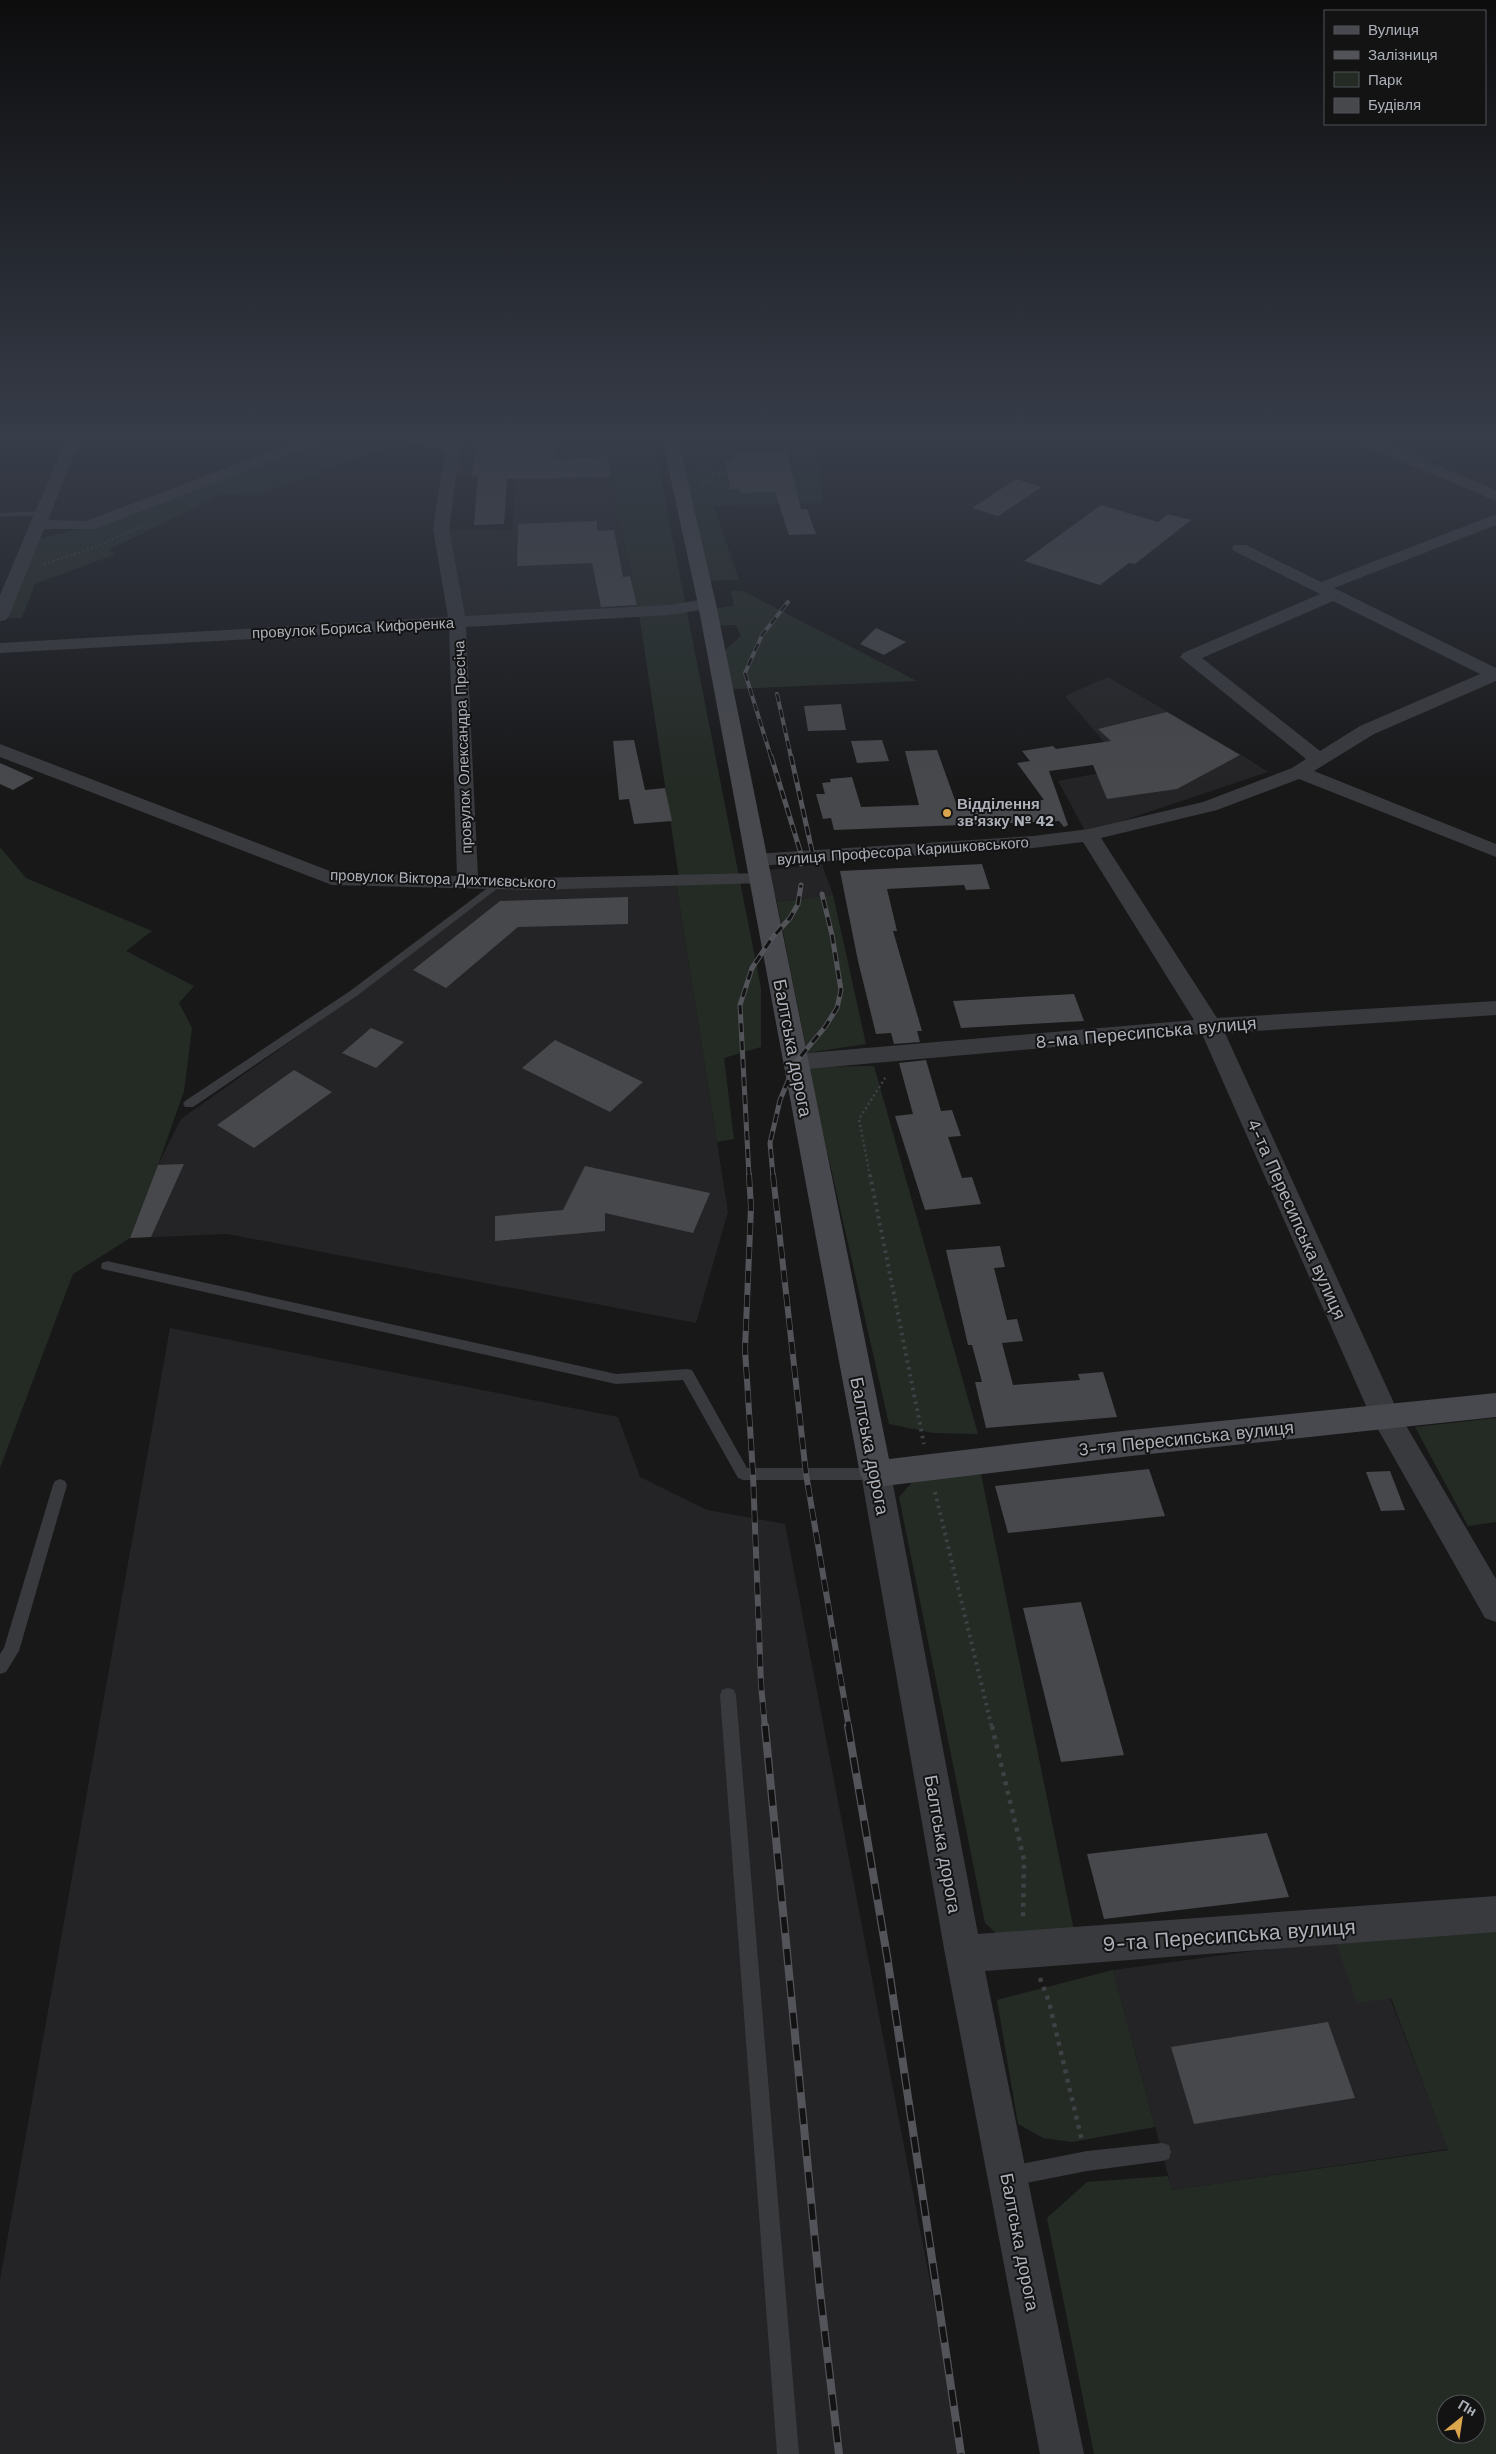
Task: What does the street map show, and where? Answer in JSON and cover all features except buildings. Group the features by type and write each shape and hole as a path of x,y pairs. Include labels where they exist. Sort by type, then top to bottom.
{"main road":[{"name":"Балтська дорога","path":"695,554 876,1474"},
{"name":"3-тя Пересипська вулиця","path":"876,1474 1496,1405"}],"street":[{"path":"0,616 26,554"},
{"name":"провулок Олександра Пресіча","path":"445,554 457,622 468,882"},
{"path":"1251,554 1495,675"},
{"path":"1319,760 1189,657 1326,591 1414,554"},
{"name":"провулок Бориса Кифоренка","path":"0,648 668,610 706,604"},
{"name":"вулиця Професора Каришковського","path":"758,869 1089,835 1210,806 1299,772 1366,730 1495,675"},
{"name":"провулок Віктора Дихтиєвського","path":"0,750 332,879 498,883 758,869"},
{"path":"1299,772 1496,851"},
{"name":"4-та Пересипська вулиця","path":"1089,835 1210,1026 1386,1416 1496,1608"},
{"name":"8-ма Пересипська вулиця","path":"796,1062 1210,1026 1496,1008"},
{"name":"Балтська дорога","path":"876,1474 962,1954 1062,2454"},
{"name":"9-та Пересипська вулиця","path":"962,1954 1031,1951 1496,1914"}],"lane":[{"path":"189,1104 354,993 498,883"},
{"path":"106,1266 616,1379 687,1374 743,1474 876,1474"},
{"path":"0,1667 11,1651 60,1485"},
{"path":"728,1695 788,2454"},
{"path":"1008,2177 1087,2161 1162,2152"}],"path":[{"path":"888,1054 891,1069 859,1119 929,1467 1024,1860 1022,1932 1031,1951 1049,2002 1087,2161"}],"shaded area":[{"path":"448,554 626,554 638,610 460,620"},
{"path":"1108,677 1268,772 1086,833 1058,781 1126,768 1065,696"},
{"path":"822,864 833,895 777,902 767,870"},
{"path":"676,882 728,1212 696,1323 227,1234 130,1238 158,1165 181,1119 356,995 499,885"},
{"path":"170,1328 618,1417 640,1477 707,1510 785,1524 963,2454 0,2454 0,2280"},
{"path":"1335,1940 1390,1998 1448,2149 1172,2190 1113,1970"}],"green space":[{"path":"32,554 116,554 35,584 22,618 3,618"},
{"path":"626,554 676,554 761,988 761,1047 724,1058 734,1139 717,1142 676,882 679,878 639,614"},
{"path":"701,554 730,554 739,580 707,581"},
{"path":"731,591 743,591 917,681 733,689 723,652 741,636 736,625 715,626 710,609 734,606"},
{"path":"0,847 26,878 152,931 126,951 194,986 179,1003 192,1028 184,1091 130,1238 73,1274 0,1468"},
{"path":"833,895 866,1044 807,1053 777,902"},
{"path":"874,1066 978,1434 933,1433 889,1424 808,1067"},
{"path":"1496,1418 1496,1522 1468,1526 1415,1427"},
{"path":"981,1474 1077,1945 1014,1950 985,1923 899,1497 914,1480"},
{"path":"1496,1928 1496,2454 1094,2454 1047,2218 1087,2182 1168,2176 1172,2190 1448,2150 1391,1998 1357,2003 1335,1940"},
{"path":"1113,1970 1155,2127 1072,2142 1043,2138 1018,2124 997,2000"}],"railway":[{"path":"771,757 745,673 762,635 788,602"},
{"path":"777,694 791,757"},
{"path":"771,756 802,857 801,864"},
{"path":"791,756 814,860"},
{"path":"749,1176 740,1005 752,968 772,938 790,918 798,904 801,885"},
{"path":"773,1176 770,1143 780,1100 796,1062 825,1027 837,1008 841,990 832,935 822,894"},
{"path":"749,1175 751,1207 745,1349 753,1474 761,1684 765,1728"},
{"path":"773,1175 806,1474 849,1728"},
{"path":"765,1726 820,2292 839,2454"},
{"path":"848,1726 887,1956 961,2454"}],"place":[{"name":"Відділення зв'язку № 42","path":"947,813"}]}
